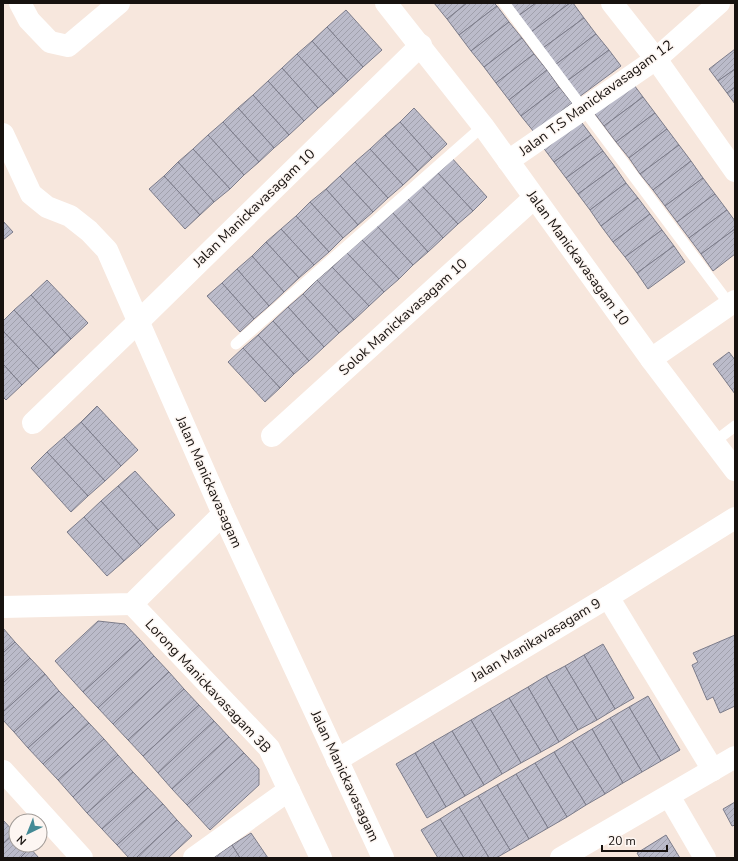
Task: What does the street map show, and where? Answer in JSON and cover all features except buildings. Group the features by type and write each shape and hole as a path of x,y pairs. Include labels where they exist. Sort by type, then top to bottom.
{"street":[{"path":"20,3 29,20 50,42 68,46 119,3"},
{"name":"Jalan Manickavasagam 10","path":"386,3 421,45 483,126 651,359 735,470"},
{"path":"612,3 656,59 735,171"},
{"name":"Jalan T.S Manickavasagam 12","path":"508,161 656,59 719,3"},
{"name":"Jalan Manickavasagam 10","path":"32,423 139,321 421,45"},
{"name":"Jalan Manickavasagam","path":"3,134 31,194 47,207 70,216 89,231 107,250 223,514 337,760 378,856"},
{"name":"Solok Manickavasagam 10","path":"272,436 534,198"},
{"path":"651,359 733,303"},
{"path":"3,608 132,604 223,514"},
{"name":"Jalan Manikavasagam 9","path":"337,760 608,597 735,518"},
{"path":"608,597 713,770"},
{"name":"Lorong Manickavasagam 3B","path":"132,604 268,748 321,858"},
{"path":"561,858 735,757"},
{"path":"3,771 82,858"},
{"path":"194,858 288,790"},
{"path":"669,796 705,858"}],"lane":[{"path":"504,3 583,109 733,303"},
{"path":"236,344 483,126"},
{"path":"714,442 735,426"}]}
